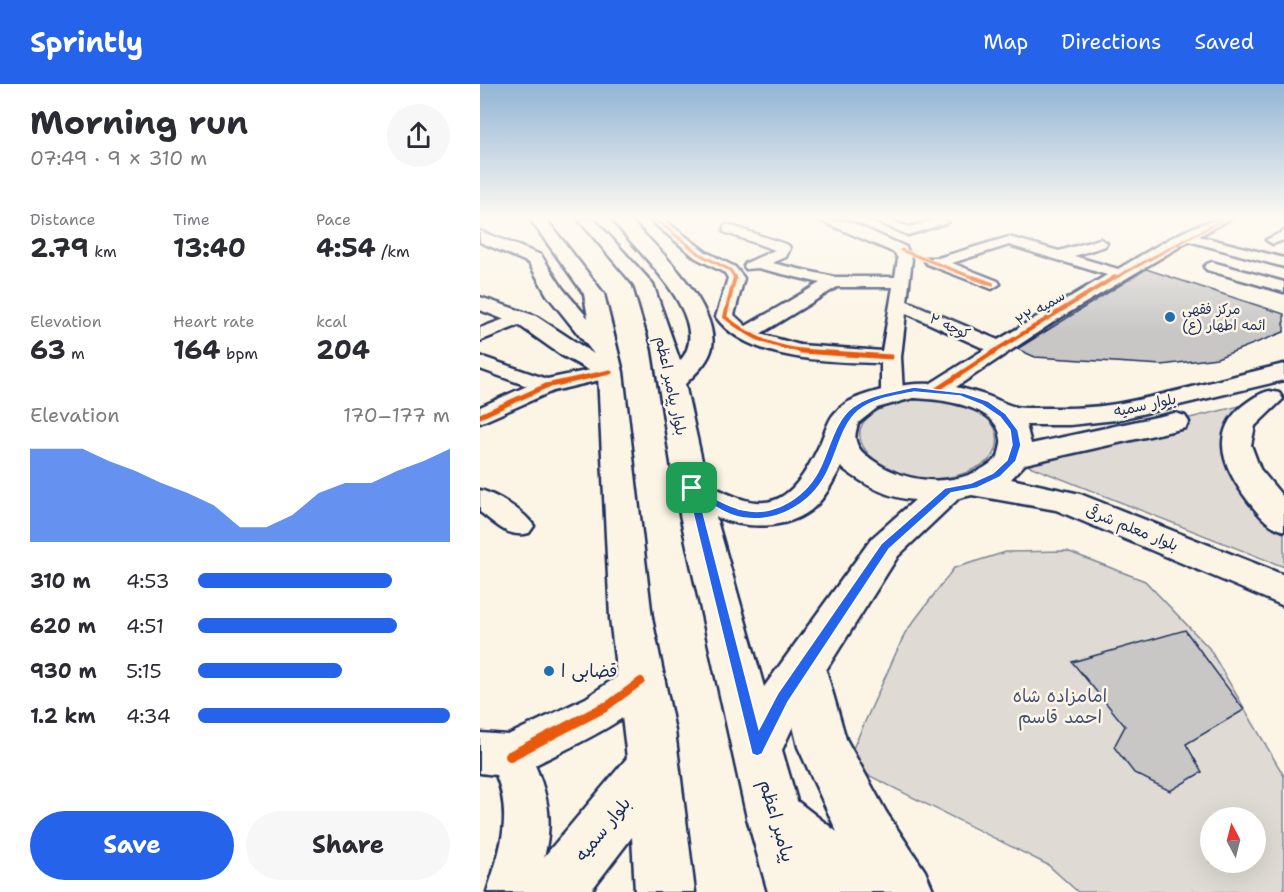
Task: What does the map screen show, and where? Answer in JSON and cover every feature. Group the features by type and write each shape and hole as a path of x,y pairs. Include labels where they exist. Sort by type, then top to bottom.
{"main road":[{"path":"530,257 535,259 544,270 539,286 607,362"},
{"path":"566,257 594,294 607,362 631,618 650,731 665,891"},
{"name":"بلوار پیامبر اعظم","path":"619,257 643,284 665,349 692,488 757,749"},
{"path":"657,257 691,307 701,344 691,365 672,381"},
{"path":"480,301 503,289"},
{"path":"480,301 521,318 569,350 607,362"},
{"name":"بلوار سمیه","path":"1003,416 1070,417 1116,412 1284,372"},
{"path":"692,488 724,508 745,514 774,512 799,502 824,470 844,421 855,409 872,399 892,393 936,390 962,394 985,403 1003,416 1014,430 1017,445 1012,459 997,475 961,488 920,491 893,486 870,477 853,464 842,450 839,436"},
{"path":"1276,396 1246,418 1237,434 1239,455 1248,477 1266,501 1284,519"},
{"name":"بلوار سمیه","path":"1012,459 1085,444 1276,396"},
{"name":"بلوار معلم شرقی","path":"1012,459 1284,567"},
{"path":"757,749 783,697 885,547 961,488"},
{"name":"بلوار معلم شرقی","path":"961,488 1033,494 1068,502 1284,591"},
{"path":"803,668 823,747 866,832 904,892"},
{"name":"پیامبر اعظم","path":"757,749 774,818 798,892"},
{"name":"بلوار سمیه","path":"553,892 653,767"},
{"path":"774,818 867,892"}],"street":[{"path":"707,257 733,273 736,278 734,288 727,300 725,316 746,334 779,347 837,356 891,357"},
{"path":"733,273 775,257"},
{"path":"892,393 891,357 906,267 903,257"},
{"path":"920,257 992,284"},
{"path":"938,263 958,257"},
{"path":"1061,257 1119,274"},
{"name":"سمیه ۲۲","path":"936,390 999,348 1149,257"},
{"path":"1261,257 1284,263"},
{"path":"758,264 834,282 902,282"},
{"path":"1212,267 1284,288"},
{"path":"746,334 834,282"},
{"name":"کوچه ۲","path":"901,304 999,348"},
{"path":"480,335 521,318"},
{"path":"480,362 546,386"},
{"path":"480,416 607,362"},
{"path":"480,499 519,526"},
{"path":"511,892 527,837 524,791 495,754 600,711 641,681"}],"green space":[{"path":"921,399 958,404 983,415 997,433 997,446 992,457 976,468 945,478 915,477 889,469 870,455 860,439 864,422 883,408"},
{"path":"1269,399 1237,434 1284,519 1284,567 1014,460"},
{"name":"امامزاده شاه احمد قاسم","path":"1067,551 1145,581 1209,648 1284,776 1284,892 1078,892 1048,865 846,764 905,633 954,568 1006,552"}],"building":[{"name":"مرکز فقهی ائمه اطهار (ع)","path":"1146,269 1284,314 1284,332 1217,358 1162,365 1035,357 1017,349"},
{"name":"امامزاده شاه احمد قاسم","path":"1185,630 1244,710 1186,744 1202,772 1170,791 1134,773 1114,747 1125,726 1072,662"}],"cycle path":[{"path":"704,257 730,270 736,278 725,317 744,333 781,347 818,354 891,357"},
{"path":"919,257 992,284"},
{"path":"936,390 1011,341 1151,257"},
{"path":"480,416 546,386 610,372"},
{"path":"510,756 600,711 641,681"}],"place":[{"name":"مرکز فقهی ائمه اطهار (ع)","path":"1170,317"},
{"name":"قضابی ا","path":"549,671"}],"route":[{"path":"914,390 936,390 962,394 985,403 1003,416 1014,430 1017,445 1011,461 997,475 974,485 948,490 885,547 783,697 757,749 692,488 724,508 745,514 774,512 799,502 824,470 844,421 855,409 872,399 914,390"}]}
